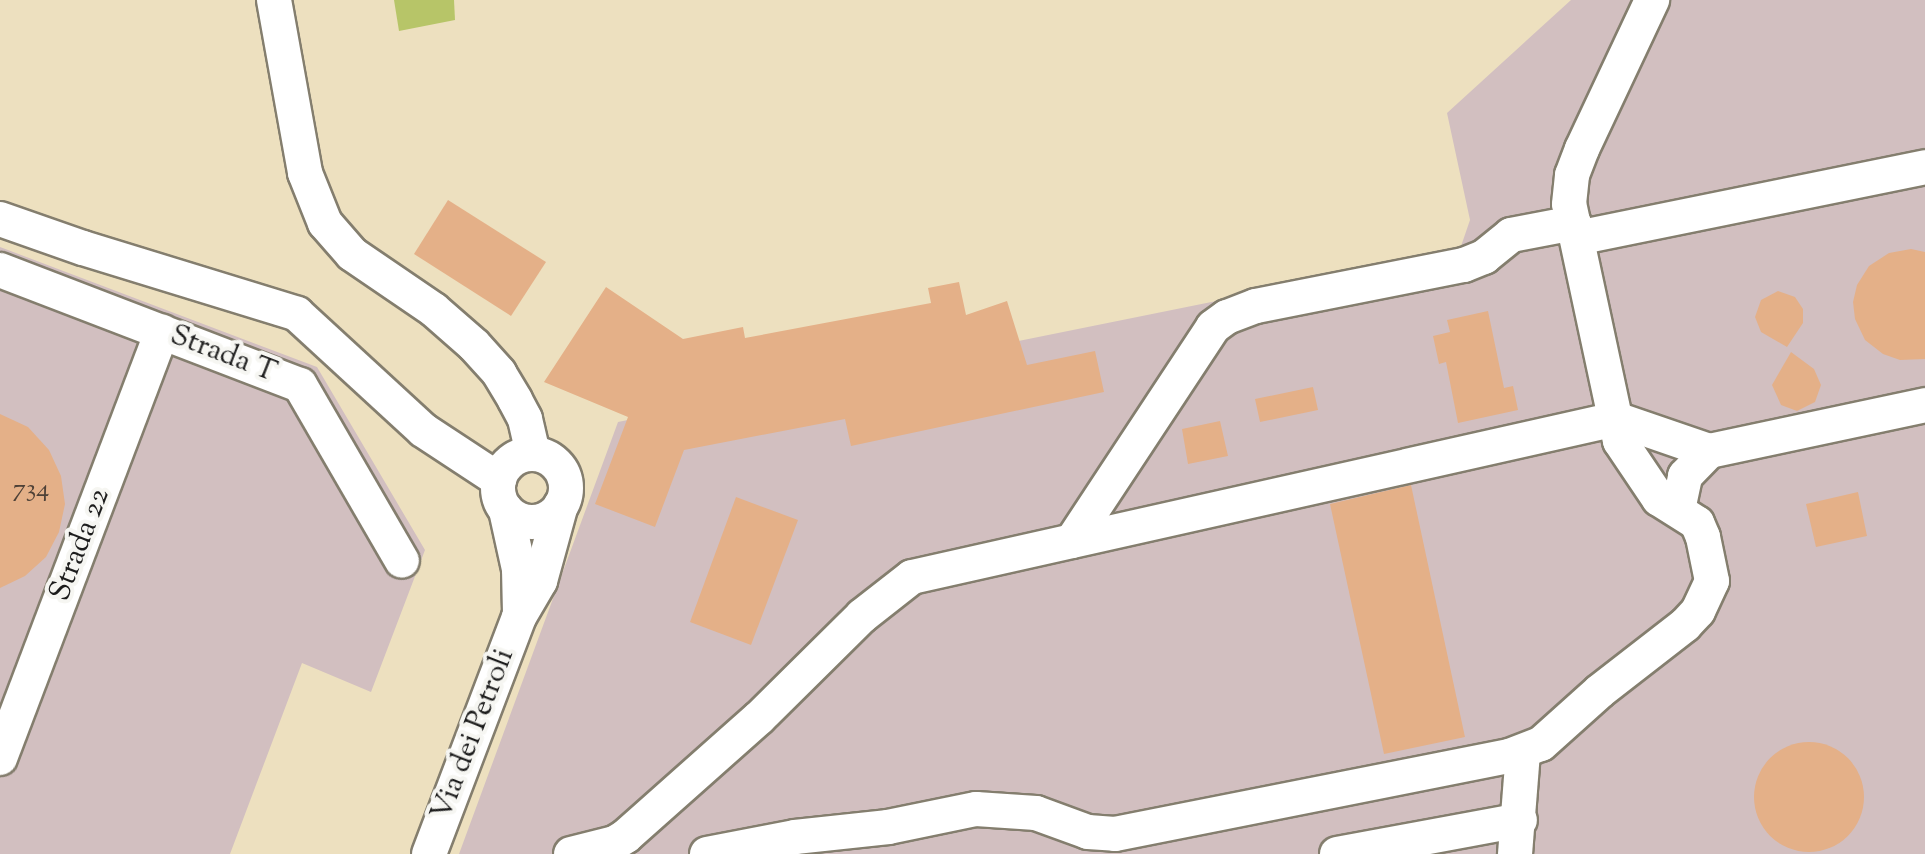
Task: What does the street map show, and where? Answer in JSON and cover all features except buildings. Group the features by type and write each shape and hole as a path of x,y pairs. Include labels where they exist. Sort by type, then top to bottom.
{"street":[{"path":"274,0 305,173 325,223 352,254 434,310 474,345 499,373 515,400 525,419 533,454"},
{"path":"707,854 795,837 888,827 976,809 1036,813 1088,832 1115,834 1523,752 1541,744 1600,691 1668,640 1698,611 1712,581 1710,564 1697,523 1659,499 1632,464 1620,441 1569,204 1572,175 1652,0"},
{"path":"1072,541 1213,327 1227,317 1256,306 1464,265 1484,257 1511,235 1575,230 1925,167"},
{"path":"0,219 297,314 423,430 502,495 514,517 535,522 554,513 561,505 565,483 562,472 554,463 533,454 511,461 502,495"},
{"name":"Strada T","path":"0,270 300,385 402,561"},
{"name":"Strada 22","path":"0,758 162,332"},
{"path":"571,854 615,843 641,823 759,718 897,585 930,571 1616,419 1709,451 1925,405"},
{"path":"1678,510 1685,476 1709,451"},
{"name":"Via dei Petroli","path":"502,495 519,569 519,617"},
{"name":"Via dei Petroli","path":"429,854 519,617 540,581 561,505"},
{"path":"1515,854 1523,752"},
{"path":"1337,854 1520,820"}],"shaded area":[{"path":"1571,0 1925,0 1925,854 459,854 618,422 1459,252 1470,220 1447,113"},
{"path":"0,247 317,367 425,550 371,692 302,663 230,854 0,854"}],"green space":[{"path":"394,0 454,0 455,20 399,31"}]}
